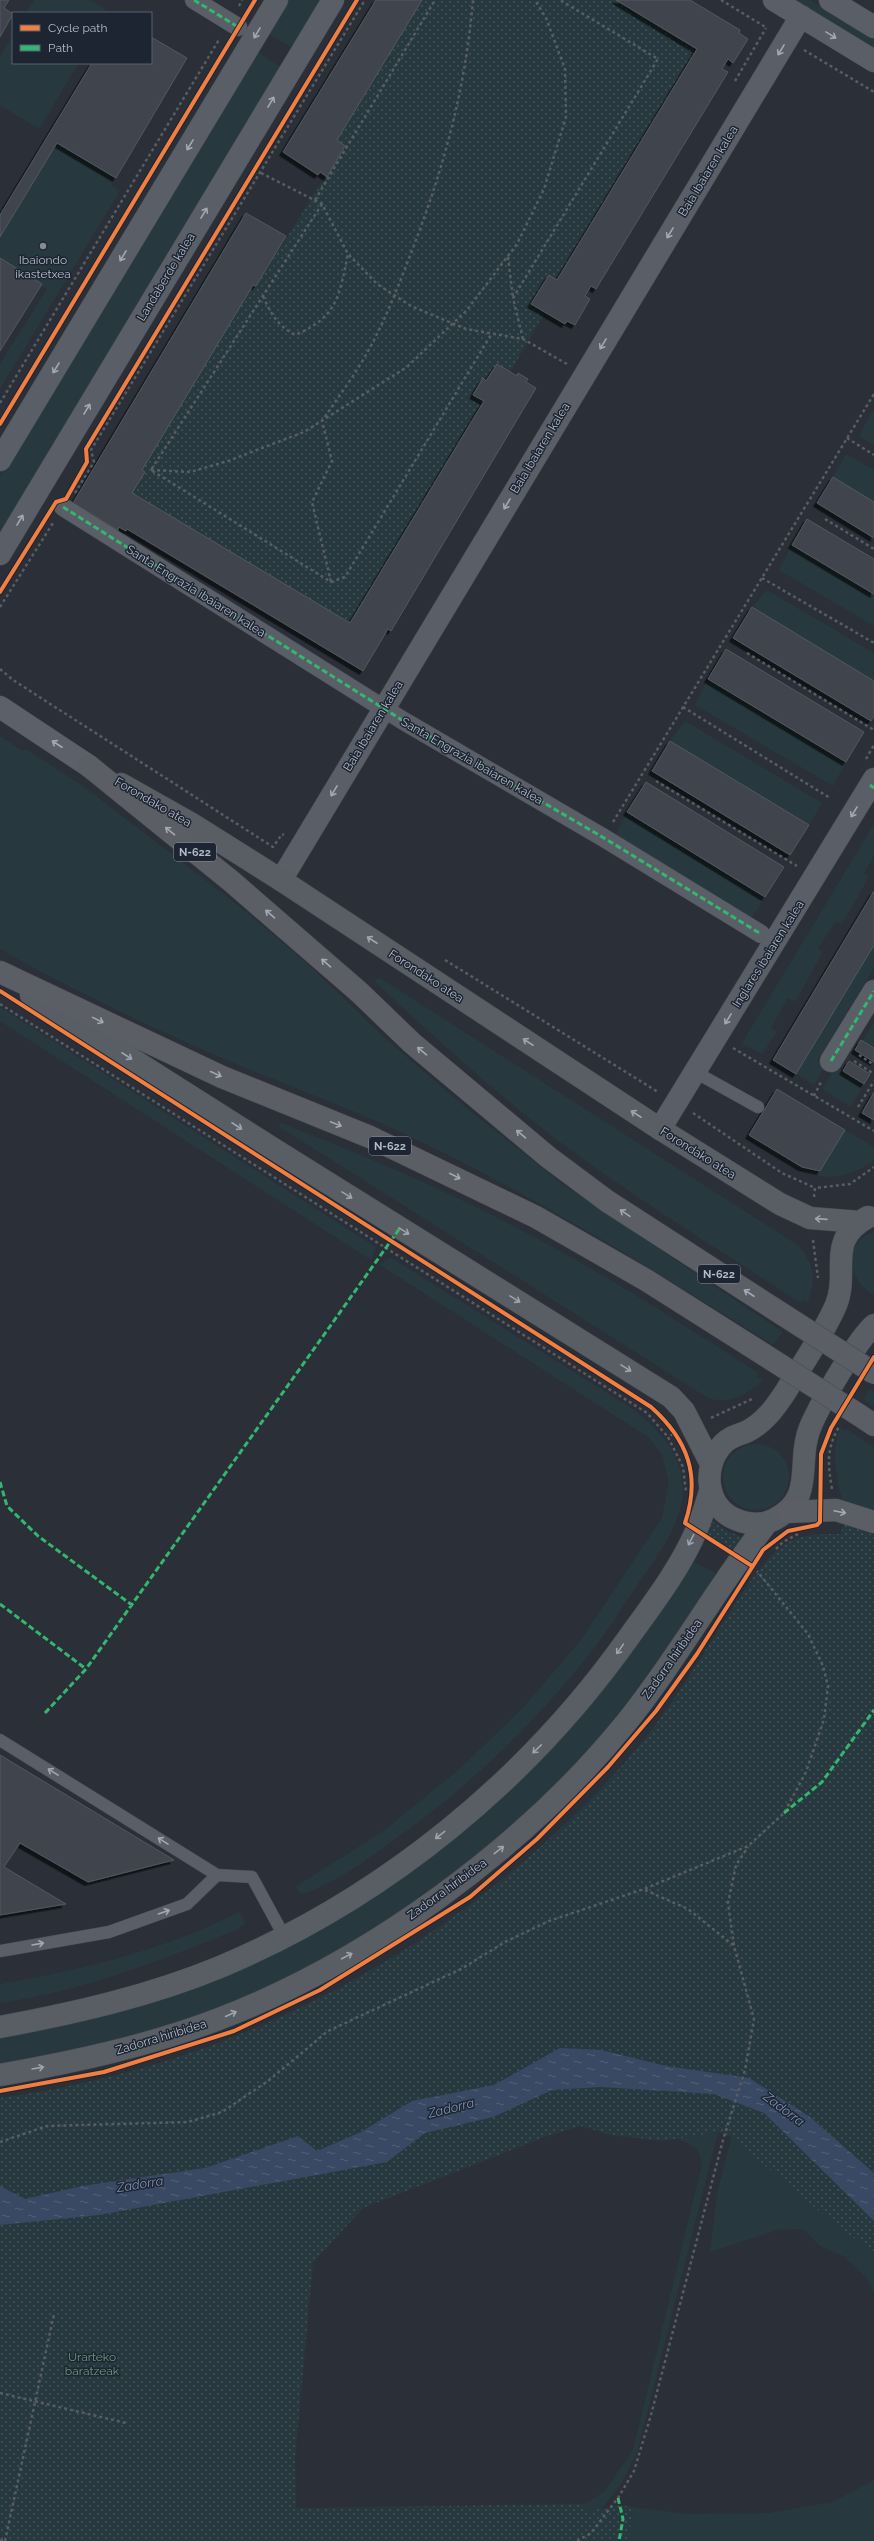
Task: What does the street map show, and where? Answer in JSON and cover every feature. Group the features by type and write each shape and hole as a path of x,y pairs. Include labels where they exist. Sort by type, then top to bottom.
{"highway":[{"name":"N-622","path":"89,766 231,881 359,992 412,1043 548,1157 607,1201 874,1372"},
{"name":"N-622","path":"0,972 222,1077 370,1137 530,1214 646,1280 867,1420"},
{"path":"787,1512 836,1510 874,1522"}],"main road":[{"name":"Forondako atea","path":"0,707 89,766 192,824 280,880 660,1129 780,1204 810,1218 869,1217"},
{"path":"0,975 280,1153 660,1390 684,1411 711,1464"},
{"path":"0,2027 77,2012 141,1995 220,1967 284,1936 337,1907 396,1870 479,1806 548,1738 604,1672 648,1611 696,1532 710,1491 709,1474 711,1464 724,1442 766,1418 785,1393 835,1308 841,1287 840,1250 848,1234 869,1217"},
{"path":"710,1491 716,1502 733,1519 752,1524 767,1523 787,1512 801,1492 802,1459 812,1423 861,1340 874,1325"},
{"name":"Zadorra hiribidea","path":"0,2074 82,2060 152,2041 220,2018 281,1991 365,1946 444,1894 509,1843 569,1788 625,1724 673,1660 729,1572 767,1523"}],"street":[{"path":"194,0 234,24"},
{"path":"0,460 277,0"},
{"name":"Landaberde kalea","path":"0,554 333,0"},
{"path":"774,0 874,61"},
{"path":"830,0 874,27"},
{"name":"Baia ibaiaren kalea","path":"280,880 302,846 801,16"},
{"name":"Santa Engrazia ibaiaren kalea","path":"66,500 384,708 604,838 761,934"},
{"name":"Inglares ibaiaren kalea","path":"660,1129 873,784"},
{"path":"831,1061 874,991"}],"lane":[{"path":"695,1072 758,1107"},
{"path":"0,1740 217,1875 252,1877 284,1936"},
{"path":"0,1951 109,1932 187,1904 217,1875"}],"path":[{"path":"66,500 70,501 94,462 91,450 365,0"},
{"path":"314,200 435,0"},
{"path":"331,582 312,502 332,461 322,422 367,352 395,296 448,149 469,48 473,0"},
{"path":"151,470 190,472 228,461 304,432 407,367 467,310 517,244 544,189 566,117 565,69 546,18 535,0"},
{"path":"513,298 658,59 560,0"},
{"path":"0,403 234,24"},
{"path":"261,173 322,204 348,254 377,284 411,306 466,329 523,339 585,375"},
{"path":"86,456 86,449 234,203"},
{"path":"151,470 322,204"},
{"path":"263,296 273,318 283,328 295,335 308,329 328,316 339,294 348,254"},
{"path":"508,257 513,298 523,339"},
{"path":"331,582 345,576 492,333"},
{"path":"604,838 874,394"},
{"path":"847,438 874,455"},
{"path":"0,607 66,500 87,462"},
{"path":"151,470 331,582"},
{"path":"825,519 874,549"},
{"path":"762,578 874,643"},
{"path":"747,653 874,730"},
{"path":"0,669 13,680 273,847 282,834 302,846"},
{"path":"683,708 830,798"},
{"path":"656,781 801,869"},
{"path":"443,959 634,1079 676,1102 782,1173 815,1188 850,1184 874,1167"},
{"path":"0,1004 647,1413 668,1437"},
{"path":"731,1046 874,1131"},
{"path":"858,1107 874,1081"},
{"path":"815,1188 810,1218 819,1283"},
{"path":"672,1428 676,1434"},
{"path":"576,2541 591,2533 618,2498 634,2471 651,2416 745,2070 754,2019 734,1946 728,1903 736,1865 748,1846 784,1813 806,1772 824,1719 828,1686 823,1666 808,1634 756,1570"},
{"path":"0,2142 47,2126 188,2122 222,2112 268,2081 328,2031 461,1969 505,1942 549,1921 644,1889 748,1846"},
{"path":"644,1889 688,1909 734,1946"},
{"path":"0,2540 4,2541 54,2314"},
{"path":"0,2393 126,2422"}],"green space":[{"path":"34,0 90,0 109,12 27,12"},
{"path":"286,0 322,0 293,48 267,33"},
{"path":"422,0 616,0 697,49 557,280 549,275 532,303 545,312 510,372 497,364 486,381 483,379 484,401 350,623 132,493 145,472 142,470 253,285 256,286 345,146 337,140"},
{"path":"791,0 810,0 874,38 874,50"},
{"path":"12,37 12,64 78,64 39,129 0,105 0,57"},
{"path":"256,51 282,68 0,535 0,475"},
{"path":"57,143 116,178 111,185 120,191 0,389 0,364 47,289 0,258 0,237"},
{"path":"872,411 874,412 874,445 859,436"},
{"path":"846,454 874,470 874,502 833,477"},
{"path":"792,545 874,594 874,626 779,570"},
{"path":"767,590 874,653 874,681 752,607"},
{"path":"708,679 846,762 833,786 695,705"},
{"path":"685,721 822,803 809,825 670,741"},
{"path":"0,736 23,751 26,749 83,786 238,905 310,966 385,1038 458,1101 561,1183 783,1332 773,1345 594,1235 456,1159 409,1136 334,1103 233,1063 155,1028 102,1003 0,949"},
{"path":"627,812 765,897 751,919 615,837"},
{"path":"874,824 874,856 864,873 869,877 842,924 836,921 818,948 823,952 795,1002 788,998 771,1028 778,1031 762,1054 742,1043"},
{"path":"874,945 874,968 817,1061 825,1066 814,1085 796,1074"},
{"path":"380,978 799,1246 808,1260 813,1273 812,1287 807,1303 803,1300 801,1303 678,1223 616,1182 557,1140 441,1043 374,981"},
{"path":"0,1007 376,1247 371,1260 0,1021"},
{"path":"874,1022 874,1048 863,1041"},
{"path":"835,1067 864,1084 851,1107 822,1089"},
{"path":"281,1123 408,1175 471,1204 532,1236 590,1268 646,1302 758,1373 756,1376 763,1380 751,1390 738,1397 724,1400 708,1398 278,1126"},
{"path":"845,1130 874,1147 874,1160 868,1165 855,1171 840,1176 826,1177 798,1169 747,1137 749,1135 802,1167 820,1171"},
{"path":"874,1232 874,1295 865,1289 858,1281 852,1262 853,1252 857,1244 864,1237"},
{"path":"390,1257 633,1409 643,1417 661,1435 675,1455 682,1479 683,1492 677,1518 665,1544 592,1651 548,1703 500,1753 448,1799 421,1820 350,1871 327,1884 302,1894 295,1887 382,1832 456,1772 522,1709 581,1640 662,1518 669,1482 662,1454 648,1437 380,1265"},
{"path":"870,1388 874,1391 874,1407 864,1400"},
{"path":"840,1428 845,1431 846,1429 874,1447 874,1511 842,1499 835,1464 837,1437"},
{"path":"749,1444 763,1444 775,1449 784,1458 789,1470 787,1490 780,1501 763,1510 749,1510 737,1505 728,1496 723,1484 723,1470 728,1458 737,1449"},
{"path":"711,1520 725,1530 742,1537 732,1550 706,1534"},
{"name":"Urarteko baratzeak","path":"843,1524 874,1535 874,2253 835,2224 731,2137 718,2132 664,2141 611,2135 581,2126 547,2136 363,2208 313,2262 295,2459 296,2508 585,2504 585,2512 621,2505 632,2507 629,2541 0,2541 0,2098 91,2081 179,2057 264,2024 345,1985 423,1938 496,1884 565,1824 629,1758 667,1709 751,1580 776,1551 792,1540 805,1536 819,1534 841,1534"},
{"path":"690,1560 716,1573 673,1644 620,1718 524,1818 447,1881 325,1959 246,1997 183,2021 108,2045 0,2067 0,2038 87,2018 164,1996 485,1812 560,1740 618,1669"},
{"path":"240,1912 245,1923 238,1929 180,1952 121,1974 91,1983 31,1998 0,2003 0,1984 44,1976 130,1955 181,1938"},
{"path":"740,2104 874,2221 874,2292 866,2277 843,2256 820,2246 803,2229 777,2230 710,2252 717,2194"},
{"path":"718,2132 637,2453 621,2484 588,2527 564,2541 421,2541 585,2512 585,2504 605,2491 633,2450 702,2164 697,2150 688,2143 678,2139"},
{"path":"874,2480 874,2541 624,2541 632,2507 686,2514 768,2513 833,2502"}],"water":[{"name":"Zadorra","path":"560,2048 601,2050 666,2066 749,2078 810,2117 874,2173 874,2221 764,2113 714,2094 601,2087 552,2090 493,2117 425,2133 387,2162 99,2215 0,2225 0,2186 25,2199 82,2186 205,2168 298,2136 317,2151 361,2132 412,2101 494,2085"}],"building":[{"path":"0,0 9,0 4,8 12,13 12,16 0,37"},
{"path":"376,0 422,0 337,140 345,146 327,177 320,172 318,175 283,152"},
{"path":"616,0 690,0 740,30 739,33 748,39 733,63 728,59 722,69 728,72 596,289 591,286 585,296 590,299 575,325 567,321 565,324 531,304 549,275 557,280 697,49"},
{"path":"152,38 187,58 116,178 57,143 0,237 0,215 91,64 152,64"},
{"path":"246,213 286,236 256,286 253,285 142,470 145,472 132,493 350,623 484,401 473,395 483,378 486,381 497,364 517,376 518,373 528,379 526,382 536,388 391,631 388,629 363,671 127,529 126,531 119,527 118,530 73,503"},
{"path":"0,258 42,284 0,351"},
{"path":"833,477 874,502 874,538 817,503"},
{"path":"807,519 874,559 874,594 792,545"},
{"path":"752,607 874,681 874,716 871,721 733,638"},
{"path":"726,649 864,732 846,762 708,679"},
{"path":"670,741 809,825 790,855 652,771"},
{"path":"646,782 784,867 765,897 627,812"},
{"path":"874,891 874,945 796,1074 773,1060"},
{"path":"861,1040 874,1048 874,1062 855,1050"},
{"path":"849,1061 870,1074 864,1084 843,1071"},
{"path":"777,1089 845,1130 820,1171 802,1167 749,1135"},
{"path":"874,1092 874,1120 862,1113"},
{"path":"0,1755 174,1860 88,1882 20,1843 4,1867 66,1904 0,1915"}],"marked path":[{"path":"194,0 238,27"},
{"path":"63,507 402,720 604,838 761,934"},
{"path":"870,785 874,788"},
{"path":"831,1061 874,991"},
{"path":"45,1713 86,1669 400,1228"},
{"path":"0,1482 7,1506 38,1536 132,1605"},
{"path":"0,1604 86,1669"},
{"path":"784,1813 822,1782 874,1710"},
{"path":"618,2498 623,2519 619,2541"}],"cycle path":[{"path":"0,424 255,0"},
{"path":"0,592 56,502 66,499 87,462 86,449 357,0"},
{"path":"0,991 651,1407 674,1432 688,1460 692,1490 690,1506 685,1523 752,1566"},
{"path":"0,2091 104,2072 234,2031 320,1990 470,1897 537,1839 608,1767 656,1711 697,1654 763,1550 788,1531 817,1525 820,1522 821,1454 831,1428 874,1357"}],"place":[{"name":"Ibaiondo ikastetxea","path":"43,246"}]}
